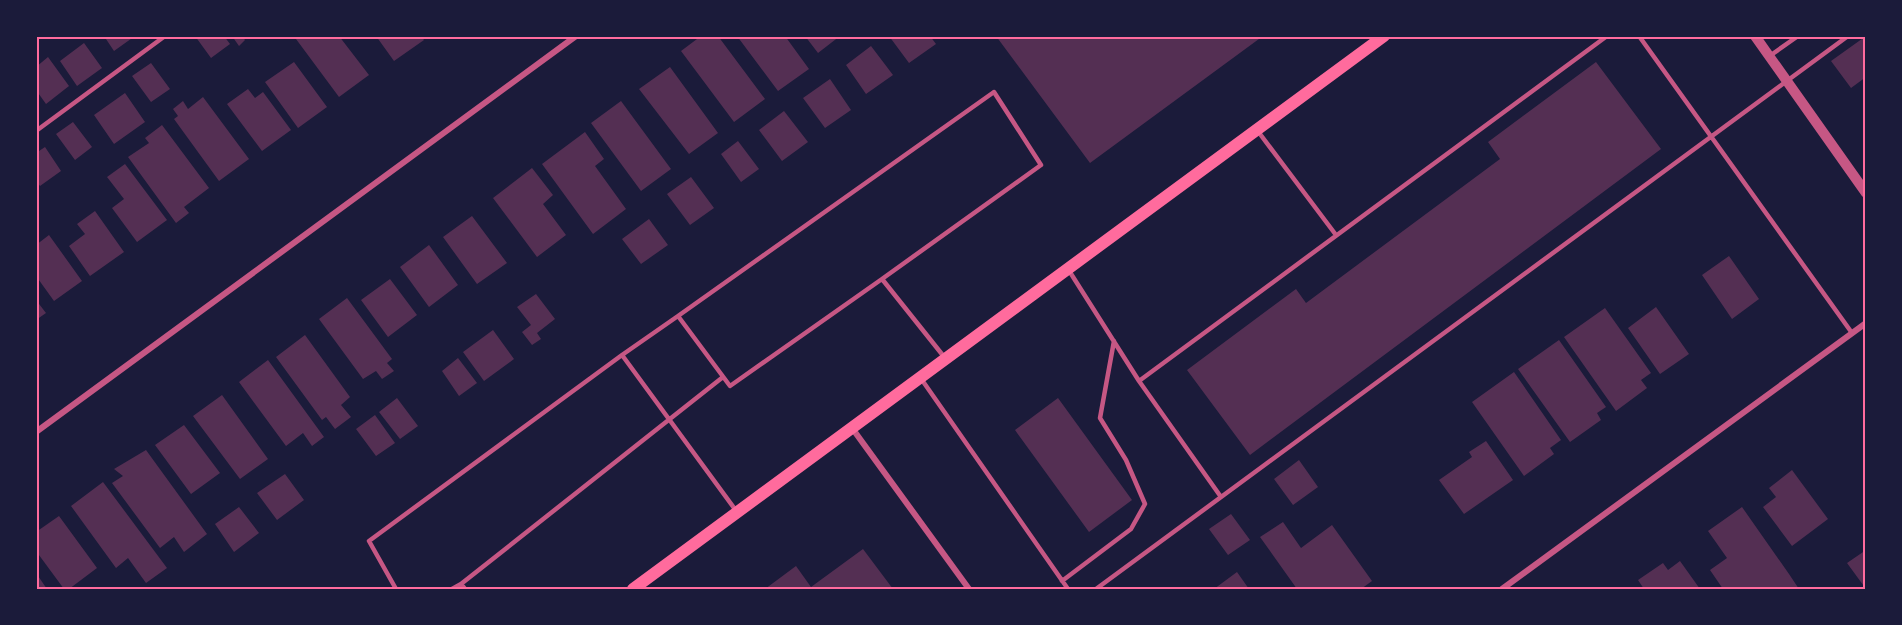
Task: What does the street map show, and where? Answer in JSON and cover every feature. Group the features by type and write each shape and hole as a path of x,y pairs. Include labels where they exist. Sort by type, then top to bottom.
{"main road":[{"path":"633,589 1382,37"}],"street":[{"path":"36,432 576,36"},
{"path":"1755,36 1866,193"},
{"path":"1502,589 1866,323"},
{"path":"852,428 969,589"}],"lane":[{"path":"36,131 165,36"},
{"path":"1140,381 1607,36"},
{"path":"1639,36 1852,333"},
{"path":"1769,56 1798,36"},
{"path":"1096,589 1848,36"},
{"path":"396,589 369,541 622,355 994,92 1041,165 730,386 678,316"},
{"path":"1257,130 1336,235"},
{"path":"1068,269 1140,381 1221,497"},
{"path":"882,279 946,359"},
{"path":"1062,581 1131,529 1145,504 1126,460 1100,418 1114,341"},
{"path":"622,355 737,512"},
{"path":"452,589 723,377"},
{"path":"920,377 1068,589"},
{"path":"461,584 465,589"}],"building":[{"path":"104,36 135,36 114,51"},
{"path":"195,36 224,36 230,44 211,58"},
{"path":"232,36 242,36 245,40 239,46"},
{"path":"300,36 321,36 323,39 327,36 339,36 369,75 339,97 296,39"},
{"path":"376,36 421,36 424,40 394,61"},
{"path":"701,36 718,36 765,99 734,122 681,51"},
{"path":"737,36 785,36 809,69 778,91"},
{"path":"805,36 840,36 818,53"},
{"path":"889,36 930,36 936,44 909,63"},
{"path":"996,36 1263,36 1090,163"},
{"path":"1866,36 1866,77 1851,88 1831,61"},
{"path":"84,43 102,68 77,86 60,61"},
{"path":"871,46 893,75 866,94 846,65"},
{"path":"48,57 69,86 46,104 36,90 36,67"},
{"path":"294,62 327,107 298,128 265,82"},
{"path":"1596,62 1661,149 1250,455 1187,370 1296,289 1306,303 1500,159 1488,142"},
{"path":"151,63 170,89 151,102 132,76"},
{"path":"670,67 718,133 689,154 639,89"},
{"path":"830,79 851,110 825,128 803,98"},
{"path":"248,89 255,98 263,92 291,130 262,151 227,104"},
{"path":"125,93 145,122 114,144 94,115"},
{"path":"203,97 249,159 219,181 174,119 178,116 173,109 183,101 188,109"},
{"path":"621,101 671,169 641,191 591,123"},
{"path":"784,111 808,142 782,161 759,130"},
{"path":"73,122 92,147 75,160 56,134"},
{"path":"162,125 209,188 184,207 189,213 176,223 128,157 149,143 145,138"},
{"path":"585,132 604,159 595,166 626,209 593,234 542,164"},
{"path":"738,141 759,169 741,182 721,154"},
{"path":"45,147 61,171 40,186 36,181 36,153"},
{"path":"125,164 167,220 137,242 112,208 124,199 107,177"},
{"path":"532,168 553,195 543,204 566,235 537,257 493,198"},
{"path":"691,177 714,208 690,225 667,194"},
{"path":"95,211 124,252 90,276 69,246 85,234 77,224"},
{"path":"472,216 507,263 477,284 443,237"},
{"path":"649,219 668,245 641,264 622,239"},
{"path":"49,235 82,281 54,301 36,276 36,245"},
{"path":"429,245 458,285 429,307 400,267"},
{"path":"1729,256 1759,299 1732,319 1702,275"},
{"path":"390,279 417,315 388,337 361,300"},
{"path":"536,294 555,319 537,333 541,339 532,345 522,332 531,325 517,307"},
{"path":"347,298 392,359 387,363 394,371 382,379 376,371 363,379 319,319"},
{"path":"36,300 46,313 36,320"},
{"path":"1656,307 1689,354 1660,374 1628,328"},
{"path":"1605,308 1651,373 1641,380 1647,388 1616,411 1564,337"},
{"path":"493,330 514,359 484,381 463,352"},
{"path":"305,335 350,397 341,405 351,417 335,429 326,417 322,420 276,357"},
{"path":"1559,340 1606,407 1597,413 1601,420 1570,442 1518,369"},
{"path":"458,358 477,383 459,396 442,371"},
{"path":"268,360 324,437 312,446 303,433 286,446 239,382"},
{"path":"1514,372 1561,440 1550,448 1554,454 1524,476 1472,402"},
{"path":"222,395 268,459 240,479 193,416"},
{"path":"397,398 418,426 400,439 379,412"},
{"path":"1058,398 1132,500 1089,532 1015,430"},
{"path":"375,415 395,443 376,456 356,429"},
{"path":"184,425 220,473 191,494 155,445"},
{"path":"1486,441 1513,480 1464,514 1439,480 1472,457 1469,452"},
{"path":"146,450 207,534 184,552 174,537 160,548 112,483 123,476 114,469"},
{"path":"1299,460 1318,487 1293,505 1274,479"},
{"path":"1792,470 1828,519 1792,546 1763,507 1776,497 1769,488"},
{"path":"285,474 304,500 277,520 257,493"},
{"path":"103,482 167,568 146,583 128,558 116,568 71,506"},
{"path":"239,507 259,533 234,552 215,524"},
{"path":"1742,507 1799,589 1723,589 1710,570 1727,558 1708,531"},
{"path":"1231,514 1250,540 1228,555 1209,529"},
{"path":"59,516 97,568 69,589 64,589 36,551 36,532"},
{"path":"1283,522 1301,548 1332,525 1372,581 1361,589 1297,589 1260,537"},
{"path":"863,549 893,589 765,589 796,566 811,587"},
{"path":"1866,550 1866,589 1847,563"},
{"path":"1680,561 1700,589 1644,589 1638,580 1663,563 1668,570"},
{"path":"1237,572 1249,589 1214,589"},
{"path":"36,573 47,589 36,589"}]}
